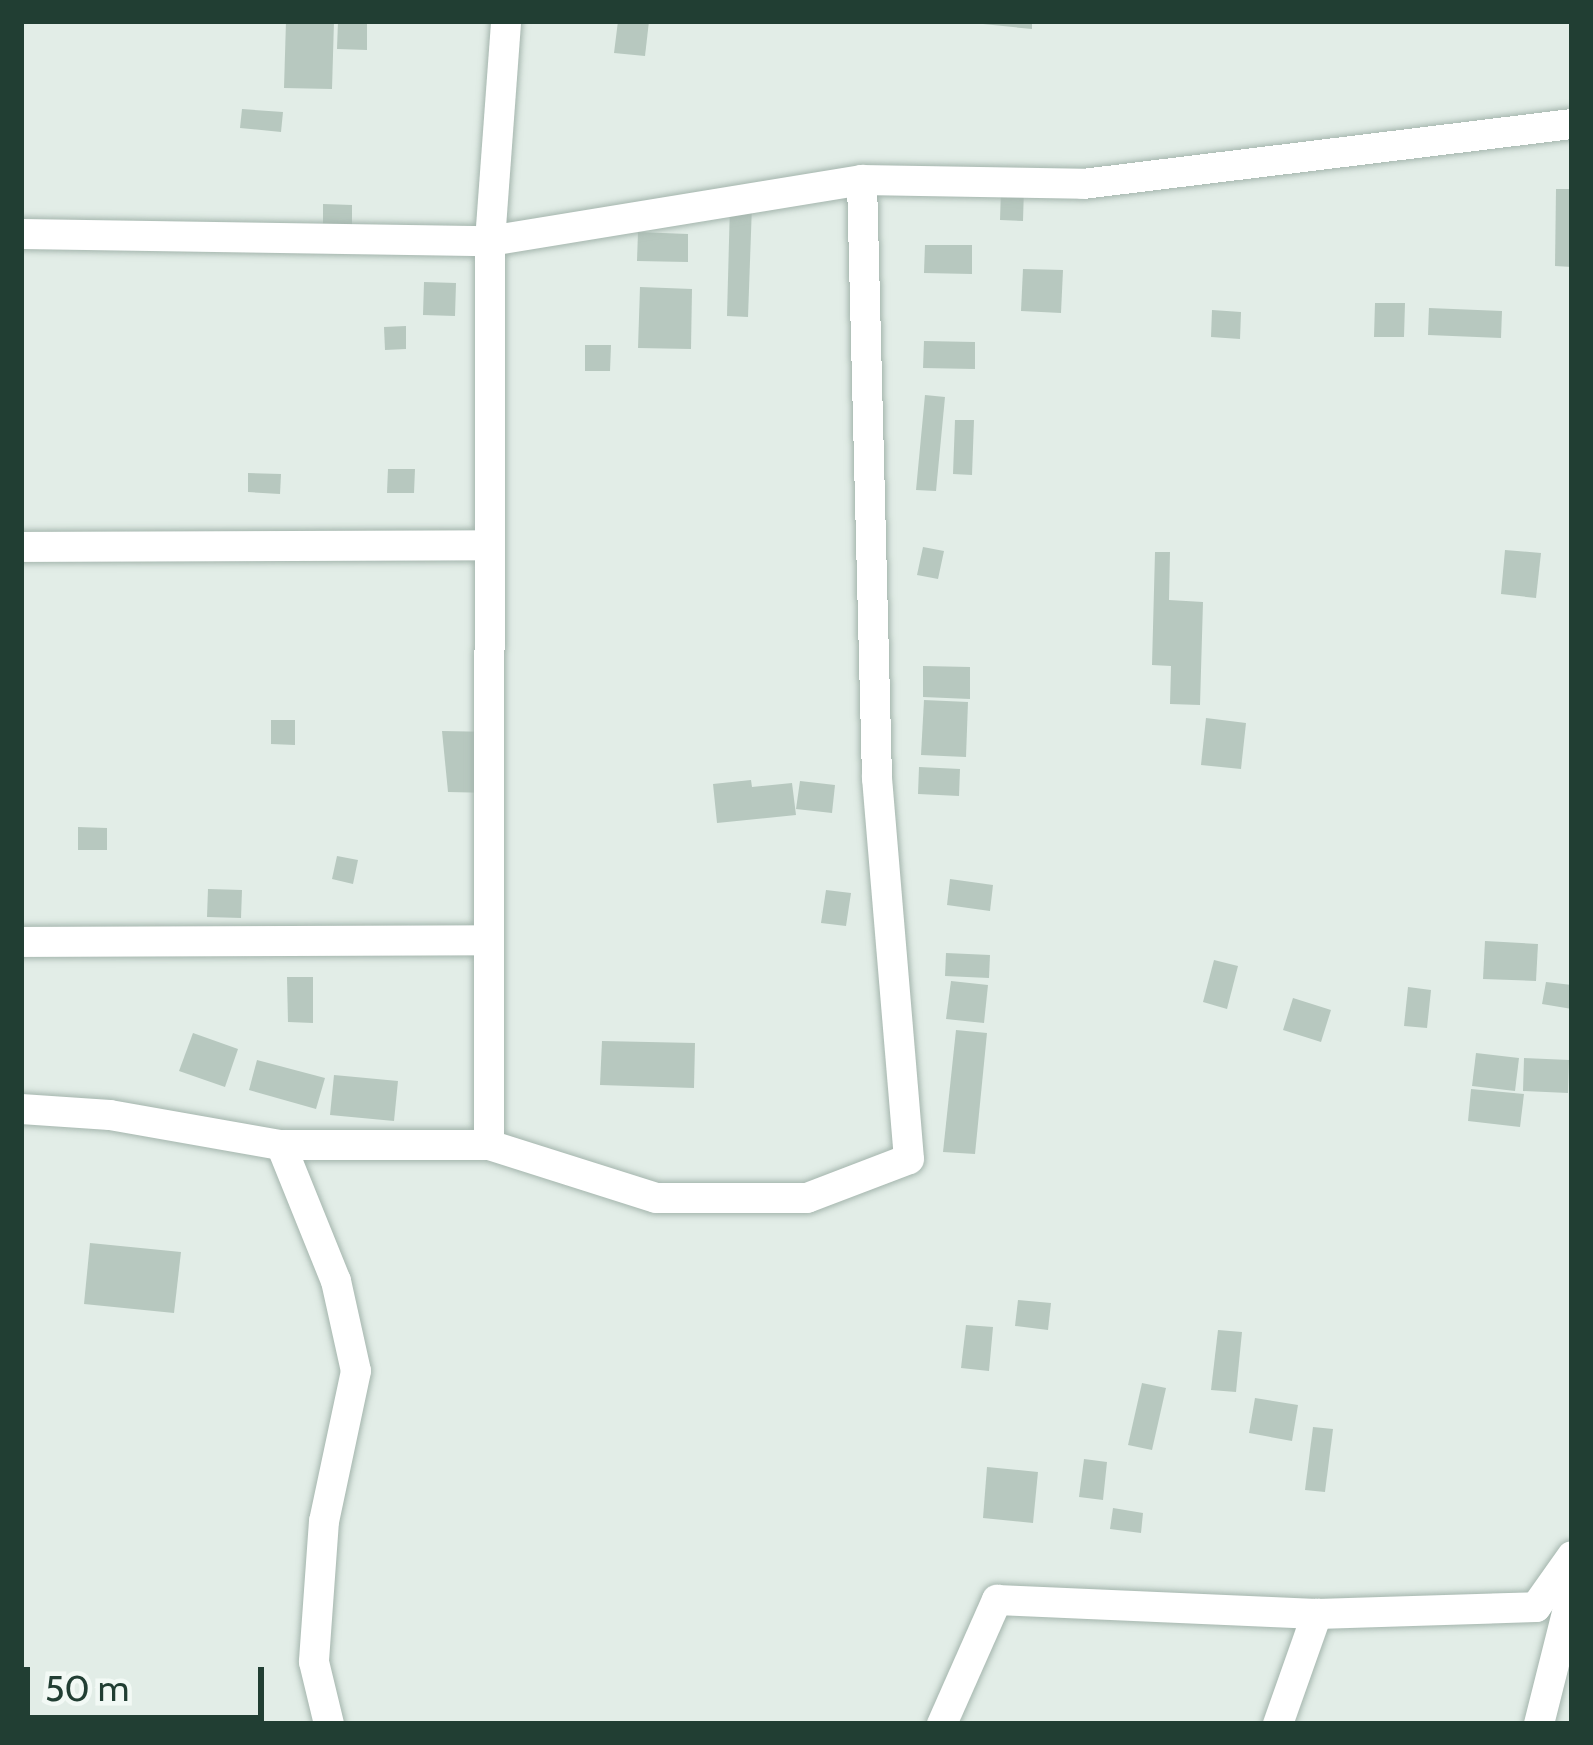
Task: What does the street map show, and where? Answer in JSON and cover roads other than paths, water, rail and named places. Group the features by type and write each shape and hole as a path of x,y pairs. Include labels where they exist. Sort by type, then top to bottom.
{"street":[{"path":"489,1145 485,940 490,241 506,21"},
{"path":"21,234 490,241 862,180 1083,184 1572,124"},
{"path":"21,1109 110,1115 281,1145 489,1145 656,1198 807,1198 909,1160 877,778 862,180"},
{"path":"21,547 488,544"},
{"path":"21,942 485,940"},
{"path":"281,1145 336,1281 356,1371 322,1545 314,1662 329,1724"},
{"path":"942,1724 997,1600 1317,1614 1536,1607 1572,1556"},
{"path":"1539,1724 1572,1593"},
{"path":"1278,1724 1317,1614"}]}
